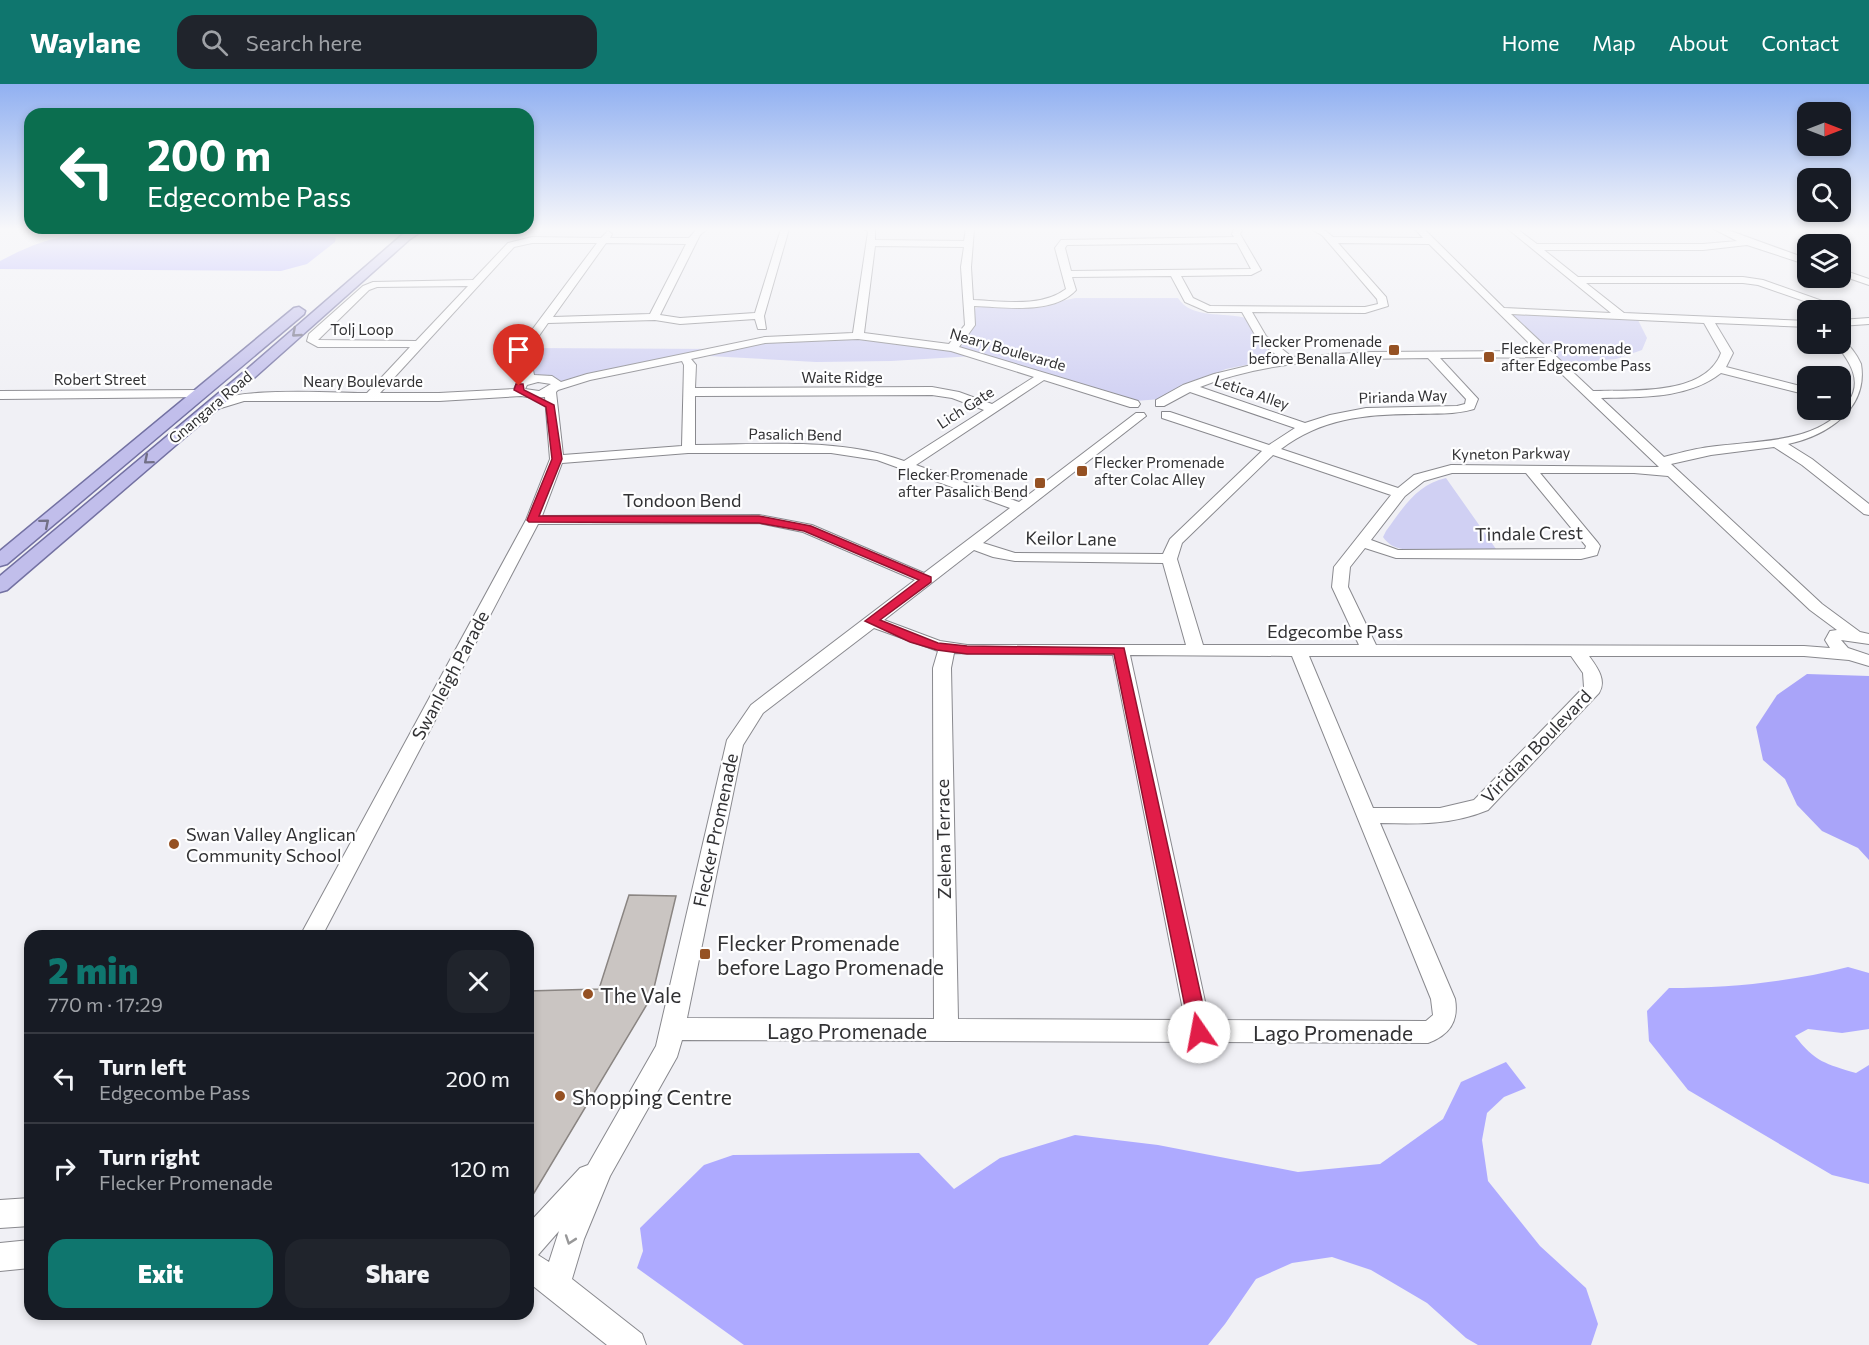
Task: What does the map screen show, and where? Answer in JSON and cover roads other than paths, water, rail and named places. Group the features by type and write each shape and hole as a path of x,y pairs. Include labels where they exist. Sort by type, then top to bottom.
{"main road":[{"name":"Gnangara Road","path":"0,560 204,401 249,375 348,288"},
{"name":"Gnangara Road","path":"0,586 309,303"}],"street":[{"name":"Tolj Loop","path":"366,288 313,336 312,341 318,344 421,344"},
{"path":"372,395 473,288"},
{"path":"550,388 526,384 523,350 568,288"},
{"path":"655,317 655,312 668,288"},
{"path":"765,340 759,316 767,288"},
{"path":"858,336 865,288"},
{"path":"952,348 970,326 968,288"},
{"path":"969,303 1054,300 1066,296 1071,288"},
{"path":"1182,288 1189,300 1200,307 1246,310 1365,310 1383,306 1382,299 1372,288"},
{"path":"1477,288 1816,607 1861,637"},
{"path":"1587,288 1620,315"},
{"path":"1776,288 1809,300"},
{"path":"1246,310 1262,338 1288,359"},
{"path":"1501,311 1797,324"},
{"path":"1851,315 1868,321"},
{"path":"544,320 655,317 680,321 759,316"},
{"path":"1593,395 1654,392 1699,383 1719,369 1727,353 1708,320"},
{"path":"1851,322 1868,321"},
{"name":"Neary Boulevarde","path":"204,401 244,397 372,395 526,384 550,388 587,377 765,340 858,336 952,348 1043,376 1137,410 1152,418 1163,409"},
{"path":"1668,466 1675,456 1779,444 1835,424 1856,405 1863,383 1864,366 1851,353"},
{"name":"Pirianda Way","path":"1168,559 1175,542 1271,451 1305,428 1362,412 1458,410 1470,406 1472,399 1430,354"},
{"path":"1400,493 1271,451 1163,409 1187,387 1243,368 1288,359 1334,355 1549,354"},
{"path":"684,356 690,365 688,449"},
{"path":"1719,369 1797,389"},
{"name":"Neary Boulevarde","path":"249,375 243,387 251,391 372,395"},
{"name":"Lich Gate","path":"906,466 1043,376"},
{"name":"Letica Alley","path":"1187,387 1305,428"},
{"name":"Swanleigh Parade","path":"314,930 533,520 557,459 550,388"},
{"name":"Waite Ridge","path":"689,392 932,391 955,395 993,409"},
{"name":"Robert Street","path":"0,395 204,401"},
{"path":"1851,403 1869,408"},
{"name":"Flecker Promenade","path":"556,1284 570,1239 600,1167 668,1049 734,745 757,710 1022,508 1137,410"},
{"path":"1779,444 1807,462 1869,511"},
{"path":"1646,446 1705,451"},
{"name":"Pasalich Bend","path":"557,459 688,449 831,449 880,457 1022,508"},
{"name":"Kyneton Parkway","path":"1370,650 1340,587 1342,567 1400,493 1419,478 1451,469 1634,469 1668,466"},
{"name":"Tindale Crest","path":"1362,542 1396,554 1581,555 1592,552 1593,546 1529,468"},
{"name":"Tondoon Bend","path":"533,520 759,519 807,528 927,580"},
{"name":"Keilor Lane","path":"975,545 998,554 1015,557 1168,559"},
{"path":"1168,559 1196,650"},
{"path":"1816,607 1835,639 1849,655 1869,661"},
{"name":"Edgecombe Pass","path":"871,621 914,639 946,648 967,650 1804,651 1849,655"},
{"name":"Edgecombe Pass","path":"1804,651 1835,639 1861,637"},
{"name":"Zelena Terrace","path":"946,648 942,668 946,1030"},
{"path":"1120,650 1199,1032"},
{"name":"Lago Promenade","path":"672,1029 1428,1032 1440,1027 1446,1014 1443,999 1298,650"},
{"name":"Viridian Boulevard","path":"1367,815 1446,815 1468,811 1481,805 1593,689 1595,680 1576,651"},
{"name":"Flecker Promenade","path":"534,1238 600,1167"},
{"path":"0,1214 24,1212"},
{"path":"0,1257 24,1255"},
{"path":"534,1269 556,1284 631,1345"}],"place":[{"name":"Flecker Promenade before Benalla Alley","path":"1394,350"},
{"name":"Flecker Promenade after Edgecombe Pass","path":"1489,357"},
{"name":"Flecker Promenade after Colac Alley","path":"1082,471"},
{"name":"Flecker Promenade after Pasalich Bend","path":"1040,483"},
{"name":"Swan Valley Anglican Community School","path":"174,844"},
{"name":"Flecker Promenade before Lago Promenade","path":"705,954"},
{"name":"The Vale","path":"588,994"},
{"name":"Shopping Centre","path":"560,1096"}]}
